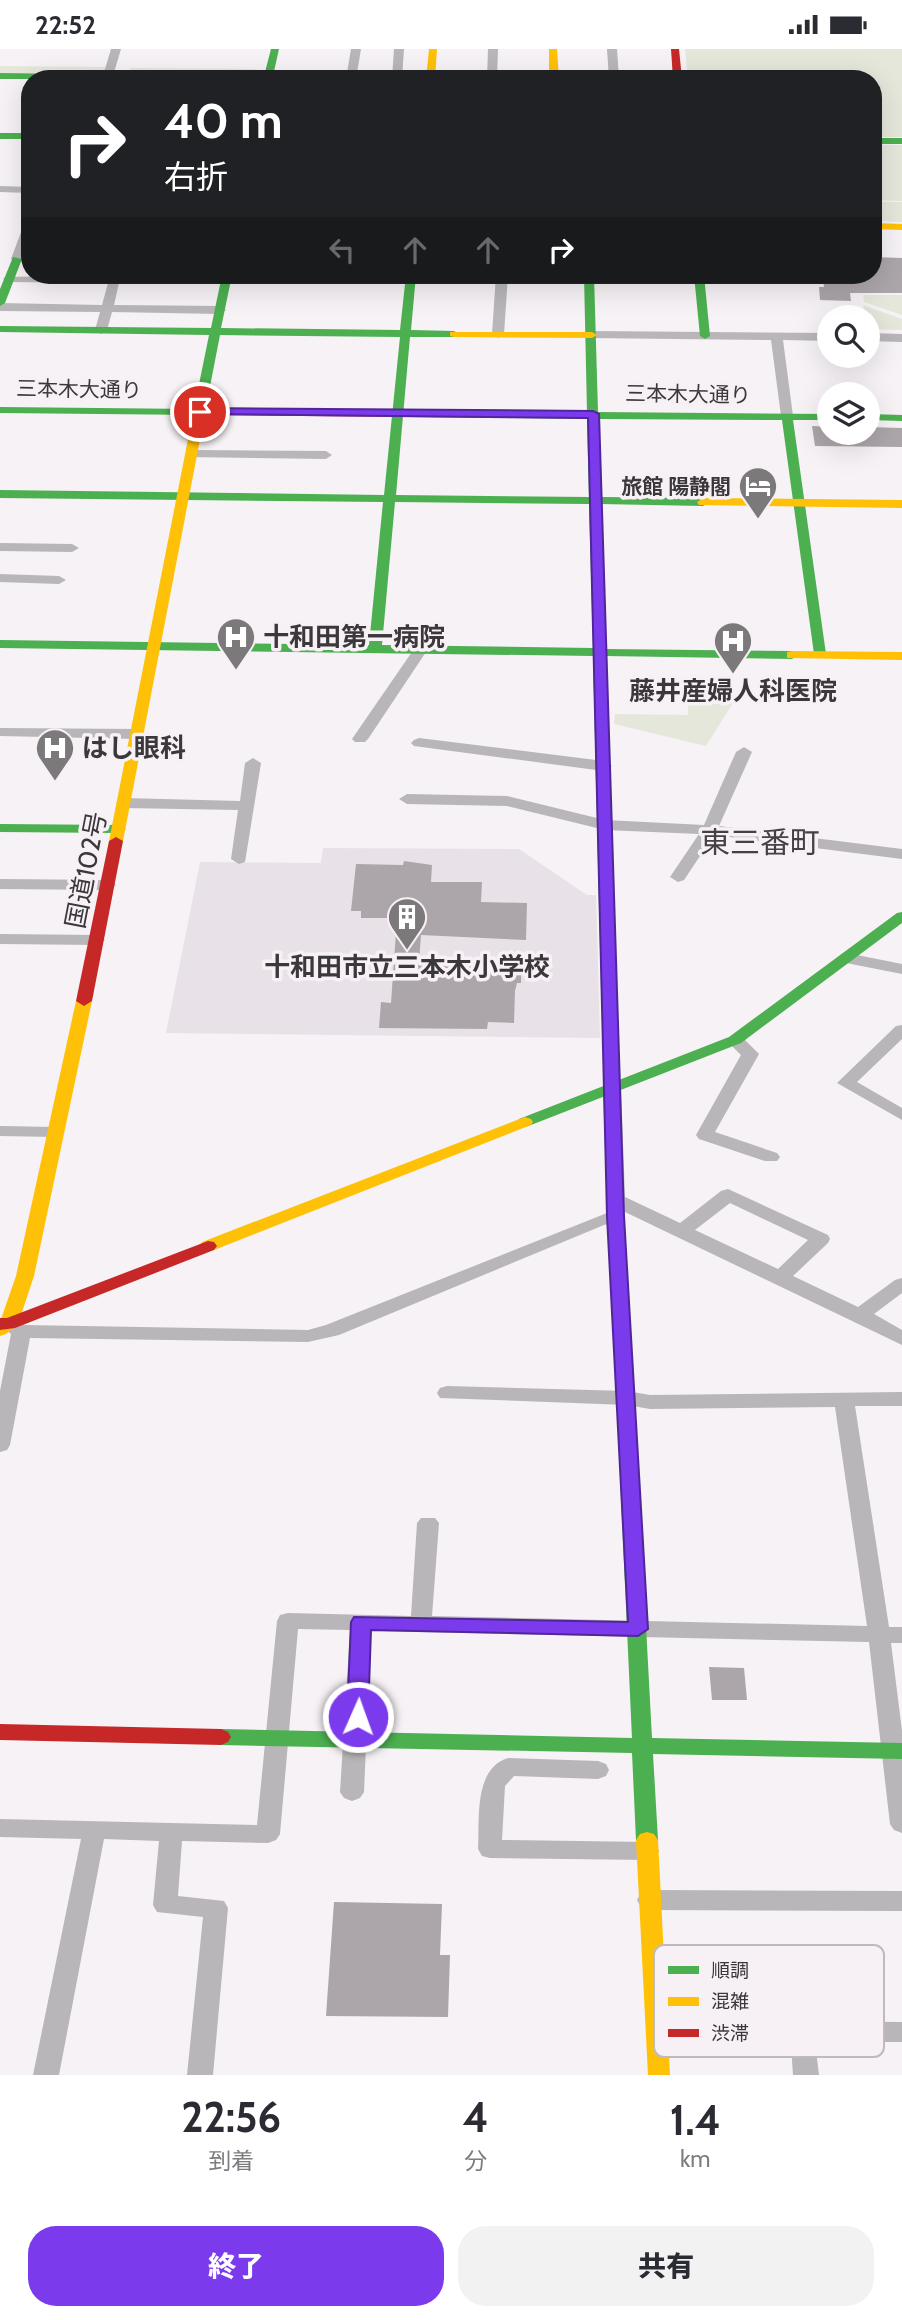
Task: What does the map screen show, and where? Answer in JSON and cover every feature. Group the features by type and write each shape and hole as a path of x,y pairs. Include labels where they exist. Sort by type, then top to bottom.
{"main road":[{"path":"270,70 275,49"},
{"path":"431,70 433,49"},
{"path":"553,49 554,70"},
{"path":"675,49 677,70"},
{"path":"0,76 21,76"},
{"path":"0,136 21,136"},
{"path":"882,141 902,141"},
{"path":"882,226 902,227"},
{"path":"0,305 9,279 21,262"},
{"name":"国道102号","path":"7,1327 25,1276 97,940 214,331 226,284"},
{"path":"375,648 395,413 410,284"},
{"path":"589,284 612,1087"},
{"path":"700,284 705,336"},
{"path":"0,329 592,335"},
{"name":"三本木大通り","path":"0,409 817,417"},
{"path":"788,416 820,654"},
{"path":"880,417 902,418"},
{"path":"0,494 902,504"},
{"path":"0,644 902,656"},
{"path":"0,828 119,829"},
{"path":"7,1327 735,1040 902,916"},
{"path":"616,1208 654,1988"},
{"path":"0,1732 897,1751"},
{"path":"658,2057 659,2075"}],"street":[{"path":"109,70 116,49"},
{"path":"352,70 356,49"},
{"path":"398,70 399,49"},
{"path":"492,70 493,49"},
{"path":"612,49 613,70"},
{"path":"0,189 21,190"},
{"path":"0,258 21,259"},
{"path":"9,279 21,279"},
{"path":"101,330 114,284"},
{"path":"498,334 501,284"},
{"path":"0,305 220,310"},
{"path":"592,335 817,337"},
{"path":"776,336 788,416"},
{"path":"880,337 902,338"},
{"path":"192,454 326,455"},
{"path":"0,547 72,548"},
{"path":"0,578 59,580"},
{"path":"360,739 421,649"},
{"path":"0,733 138,734"},
{"path":"419,743 604,766"},
{"path":"678,877 710,829 744,752"},
{"path":"239,859 253,764"},
{"path":"407,799 507,800 605,825 710,829 902,854"},
{"path":"124,803 247,806"},
{"path":"0,884 108,885"},
{"path":"0,939 97,940"},
{"path":"848,958 902,969"},
{"path":"902,1030 846,1083 902,1115"},
{"path":"735,1040 750,1055 705,1135 771,1157"},
{"path":"612,1087 616,1208"},
{"path":"0,1131 55,1132"},
{"path":"682,1231 728,1195 821,1239 779,1278"},
{"path":"616,1208 682,1231 860,1315 902,1339"},
{"path":"0,1445 7,1327 308,1336 332,1330 597,1221 616,1208"},
{"path":"860,1315 902,1283"},
{"path":"447,1393 627,1398 650,1402 902,1399"},
{"path":"844,1398 891,1635 902,1823"},
{"path":"421,1622 428,1523"},
{"path":"0,1828 268,1834 288,1621 891,1635"},
{"path":"352,1792 357,1741 361,1622"},
{"path":"598,1770 508,1767 494,1783 490,1849 647,1851"},
{"path":"46,2075 94,1830"},
{"path":"171,1831 165,1905 216,1908 200,2075"},
{"path":"649,1900 902,1901"},
{"path":"884,2032 902,2032"},
{"path":"804,2057 806,2075"}],"shaded area":[{"path":"685,49 902,49 902,137 882,137 882,70 687,70"},
{"path":"0,66 107,67 106,70 21,70 21,73 0,73"},
{"path":"131,68 257,69 257,70"},
{"path":"882,145 902,145 902,201 882,200"},
{"path":"882,202 902,202 902,222 882,221"},
{"path":"863,295 902,295 902,315 880,307 880,305 864,302"},
{"path":"880,311 902,319 902,330 880,329"},
{"path":"688,686 707,687 705,699 734,701 706,746 614,724 615,714 688,715"},
{"name":"十和田市立三本木小学校","path":"323,848 519,849 587,895 596,895 600,1038 166,1033 200,862 321,863"}],"building":[{"path":"882,257 902,258 902,293 850,293 851,301 820,300 819,287 824,287 824,284 882,284"},
{"path":"812,426 817,426 817,445 880,445 880,427 902,428 902,447 815,446"},
{"name":"十和田市立三本木小学校","path":"404,861 432,865 431,882 482,882 481,902 527,903 526,940 421,935 419,962 517,963 517,967 521,967 521,983 517,983 515,991 514,1023 488,1022 487,1029 379,1028 381,1002 391,1003 397,918 361,918 361,911 351,911 356,864 403,865"},
{"path":"709,1667 744,1668 747,1700 712,1700"},
{"path":"334,1902 442,1904 440,1955 450,1955 448,2017 326,2016"}],"traffic: fast":[{"path":"270,70 275,49"},
{"path":"0,76 21,76"},
{"path":"0,136 21,136"},
{"path":"882,141 902,141"},
{"path":"0,303 17,259"},
{"path":"199,412 225,284"},
{"path":"375,648 410,284"},
{"path":"589,284 609,990"},
{"path":"700,284 705,336"},
{"path":"0,329 454,334"},
{"path":"0,410 199,412"},
{"path":"516,415 817,417"},
{"path":"787,416 820,654"},
{"path":"880,417 902,418"},
{"path":"0,494 703,502"},
{"path":"0,644 792,655"},
{"path":"0,828 119,829"},
{"path":"525,1122 735,1040 902,916"},
{"path":"616,1216 647,1840"},
{"path":"221,1737 902,1751"}],"traffic: slow":[{"path":"431,70 433,49"},
{"path":"553,49 554,70"},
{"path":"882,226 902,227"},
{"path":"454,334 592,335"},
{"path":"116,841 196,429"},
{"path":"703,502 902,504"},
{"path":"792,655 902,656"},
{"path":"609,990 612,1087"},
{"path":"0,1330 9,1324 25,1276 84,1001"},
{"path":"208,1246 525,1122"},
{"path":"647,1840 654,1977"},
{"path":"658,2057 659,2075"}],"traffic: jam":[{"path":"675,49 677,70"},
{"path":"196,429 199,412 516,415"},
{"path":"84,1001 116,841"},
{"path":"0,1324 9,1324 208,1246"},
{"path":"0,1732 221,1737"}],"place":[{"name":"旅館 陽静閣","path":"758,520"},
{"name":"十和田第一病院","path":"236,671"},
{"name":"藤井産婦人科医院","path":"733,675"},
{"name":"はし眼科","path":"55,782"},
{"name":"十和田市立三本木小学校","path":"407,951"}],"district":[{"name":"東三番町","path":"760,842"}],"route":[{"path":"200,412 593,414 616,1216 638,1629 361,1622 358,1717"}]}
